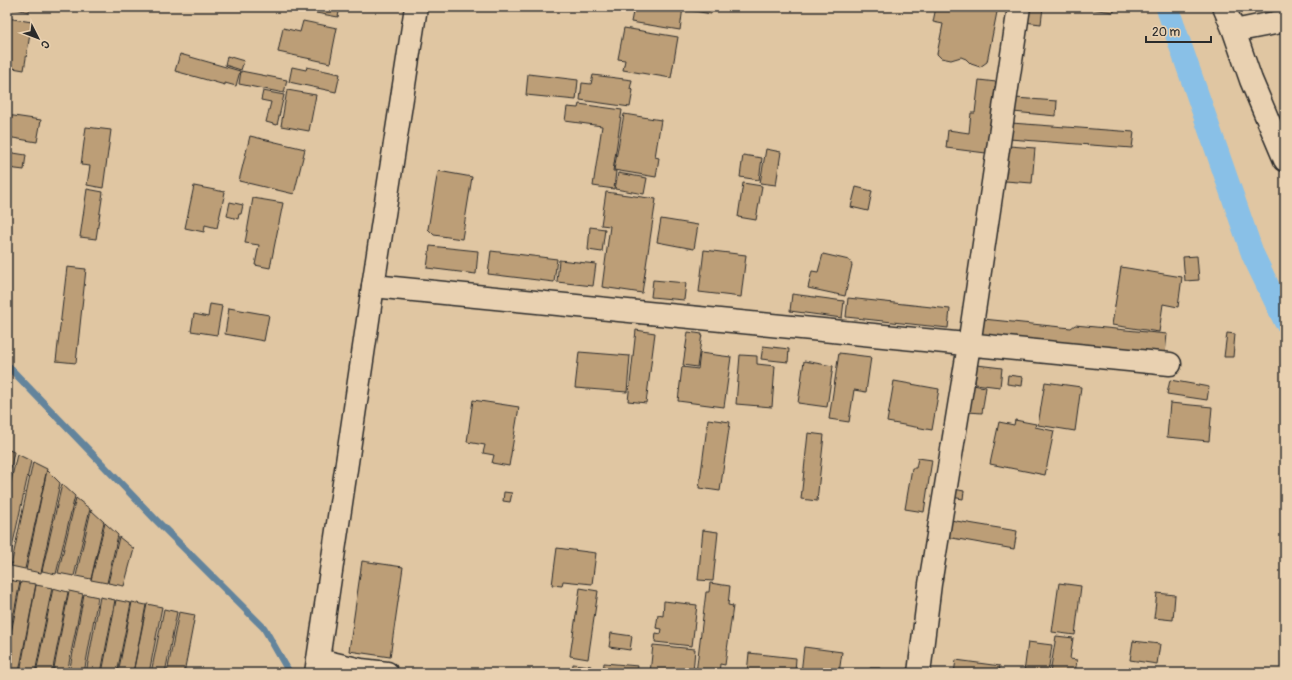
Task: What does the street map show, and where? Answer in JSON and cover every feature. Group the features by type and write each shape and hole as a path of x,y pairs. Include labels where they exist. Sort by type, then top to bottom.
{"street":[{"path":"388,673 317,667 416,7"},
{"path":"919,673 930,584 969,345 1019,7"},
{"path":"1224,7 1251,80 1285,160"},
{"path":"1234,31 1285,21"},
{"path":"373,286 1170,364"}],"building":[{"path":"8,7 30,7 29,12"},
{"path":"317,7 340,7 338,17 316,13"},
{"path":"634,7 683,7 680,30 631,22"},
{"path":"690,7 712,7 711,14 689,10"},
{"path":"936,7 998,7 987,62 980,67 971,64 966,59 961,57 951,60 941,58 937,54 943,24 933,22"},
{"path":"1026,7 1043,7 1041,24 1024,22"},
{"path":"1072,7 1115,7 1114,12"},
{"path":"7,18 32,22 24,70 7,67"},
{"path":"303,21 337,28 330,63 278,52 283,28 300,32"},
{"path":"624,28 678,37 671,78 623,70 625,60 618,59"},
{"path":"180,54 240,71 236,86 225,83 225,85 175,71"},
{"path":"227,56 244,61 241,70 225,65"},
{"path":"292,67 306,70 307,67 340,74 336,92 289,82"},
{"path":"241,71 287,80 284,93 239,84"},
{"path":"528,74 578,80 576,100 526,95"},
{"path":"593,75 632,80 630,89 633,90 630,107 580,100 582,83 591,84"},
{"path":"979,80 996,82 986,153 946,148 948,130 969,133 971,113 975,113"},
{"path":"287,90 316,95 309,131 281,126"},
{"path":"263,91 284,95 277,125 266,122 271,102 261,100"},
{"path":"1015,98 1057,101 1056,116 1013,112"},
{"path":"579,104 622,110 613,171 616,171 614,189 593,186 602,126 565,121 567,107 578,108"},
{"path":"624,114 661,120 655,157 659,158 656,177 614,170"},
{"path":"7,115 41,120 37,142 7,137"},
{"path":"1011,123 1134,132 1132,148 1009,139"},
{"path":"86,127 111,130 103,188 87,185 90,166 81,165"},
{"path":"250,136 305,149 294,194 239,181"},
{"path":"1009,146 1035,148 1032,183 1005,181"},
{"path":"766,149 781,152 776,185 760,183"},
{"path":"7,152 26,155 24,170 8,168 7,172"},
{"path":"743,155 762,158 759,180 740,177"},
{"path":"438,171 472,177 462,239 434,235 428,229"},
{"path":"618,173 647,178 644,194 615,189"},
{"path":"743,183 762,186 756,220 738,217"},
{"path":"194,186 225,192 217,228 205,225 204,232 185,228"},
{"path":"856,187 872,191 868,211 851,207"},
{"path":"87,189 103,192 96,239 80,237"},
{"path":"606,192 656,199 642,293 602,287 610,226 601,225"},
{"path":"253,198 283,203 270,268 255,265 259,245 245,243"},
{"path":"230,202 243,205 238,219 227,216"},
{"path":"661,219 698,225 694,249 657,242"},
{"path":"590,227 605,229 602,252 588,250"},
{"path":"430,246 478,251 476,274 427,268"},
{"path":"704,250 746,255 741,297 699,292"},
{"path":"491,251 557,259 554,282 488,274"},
{"path":"823,254 849,260 852,265 845,296 808,288 812,271 818,272"},
{"path":"1197,256 1199,280 1185,281 1183,257"},
{"path":"559,260 596,264 593,286 557,282"},
{"path":"67,267 86,269 76,363 56,361"},
{"path":"1121,267 1182,277 1178,307 1163,304 1159,332 1112,325"},
{"path":"653,280 686,283 684,300 651,297"},
{"path":"792,294 844,301 842,318 790,311"},
{"path":"848,298 950,309 948,328 846,317"},
{"path":"210,304 222,306 217,335 191,331 194,314 208,317"},
{"path":"229,308 269,315 264,341 225,334"},
{"path":"983,319 1071,328 1075,325 1167,334 1165,354 981,335"},
{"path":"636,330 655,333 646,403 628,401"},
{"path":"688,332 702,334 697,367 683,365"},
{"path":"1227,333 1235,334 1233,357 1224,357"},
{"path":"763,346 789,349 788,362 761,359"},
{"path":"579,352 630,356 627,392 575,388"},
{"path":"700,353 731,357 724,407 678,401 682,367 698,369"},
{"path":"839,353 871,357 866,392 854,390 849,422 829,419"},
{"path":"740,355 757,356 757,364 775,366 772,407 736,404"},
{"path":"804,361 833,366 827,407 798,403"},
{"path":"977,365 1002,368 1000,387 975,384"},
{"path":"1008,375 1023,377 1022,386 1007,384"},
{"path":"1170,380 1209,387 1207,400 1167,394"},
{"path":"894,381 939,389 932,430 887,422"},
{"path":"1045,382 1081,387 1075,431 1038,425"},
{"path":"972,385 986,387 982,413 968,412"},
{"path":"473,400 519,407 509,466 492,463 494,455 483,453 485,445 467,442"},
{"path":"1170,403 1212,407 1209,441 1167,437"},
{"path":"708,419 730,422 720,491 699,488"},
{"path":"1015,420 1036,424 1035,427 1054,431 1045,475 990,464 999,422 1014,425"},
{"path":"808,433 824,435 817,501 801,499"},
{"path":"7,449 14,452 7,487"},
{"path":"17,454 31,461 8,566 7,500"},
{"path":"918,458 932,460 924,512 905,509 912,468 916,468"},
{"path":"33,462 47,469 25,569 11,566"},
{"path":"47,470 60,483 41,573 26,570"},
{"path":"62,484 75,496 56,574 42,571"},
{"path":"954,489 964,491 963,499 952,497"},
{"path":"504,492 512,493 510,502 503,501"},
{"path":"76,498 90,509 74,576 58,573"},
{"path":"91,510 104,522 91,579 76,576"},
{"path":"944,519 1017,531 1014,549 941,536"},
{"path":"105,523 118,535 107,583 91,580"},
{"path":"703,530 718,532 713,581 698,580"},
{"path":"119,537 134,549 124,586 108,583"},
{"path":"557,548 596,553 592,584 563,581 562,586 552,585"},
{"path":"362,561 403,567 390,657 349,651"},
{"path":"7,580 20,582 7,649"},
{"path":"21,582 36,584 19,672 7,670 7,654"},
{"path":"710,583 730,586 728,605 733,606 725,665 720,664 719,673 696,673 706,592 709,592"},
{"path":"1059,583 1081,586 1075,635 1052,632"},
{"path":"36,585 52,588 35,673 25,673 20,672"},
{"path":"53,588 68,592 52,673 36,673"},
{"path":"580,588 598,591 588,659 570,656"},
{"path":"69,591 83,594 67,673 53,673"},
{"path":"1157,593 1175,595 1173,620 1154,618"},
{"path":"84,594 98,597 84,673 69,673"},
{"path":"100,597 115,600 101,673 86,673"},
{"path":"116,600 131,603 117,673 102,673"},
{"path":"664,601 697,605 692,646 655,642 656,633 661,634 662,629 656,628 658,615 663,616"},
{"path":"132,602 146,605 133,673 118,673"},
{"path":"147,604 162,607 149,673 133,673"},
{"path":"164,609 177,612 165,673 151,673"},
{"path":"179,612 195,615 184,673 167,673"},
{"path":"611,633 632,636 630,650 609,647"},
{"path":"1056,636 1073,638 1070,659 1077,660 1075,673 1050,673"},
{"path":"1133,641 1160,644 1157,664 1130,660"},
{"path":"1028,642 1052,645 1048,673 1024,673"},
{"path":"653,645 695,649 693,673 650,673"},
{"path":"804,647 842,652 839,673 801,673"},
{"path":"749,653 796,658 795,673 747,673"},
{"path":"956,660 1000,666 999,673 954,673"},
{"path":"604,663 638,666 637,673 603,673"},
{"path":"573,664 591,666 590,673 572,673"},
{"path":"870,668 880,668 880,673 869,673"}],"waterway":[{"path":"1167,7 1253,255 1285,321"},
{"path":"7,365 155,519 264,628 288,670"}]}
